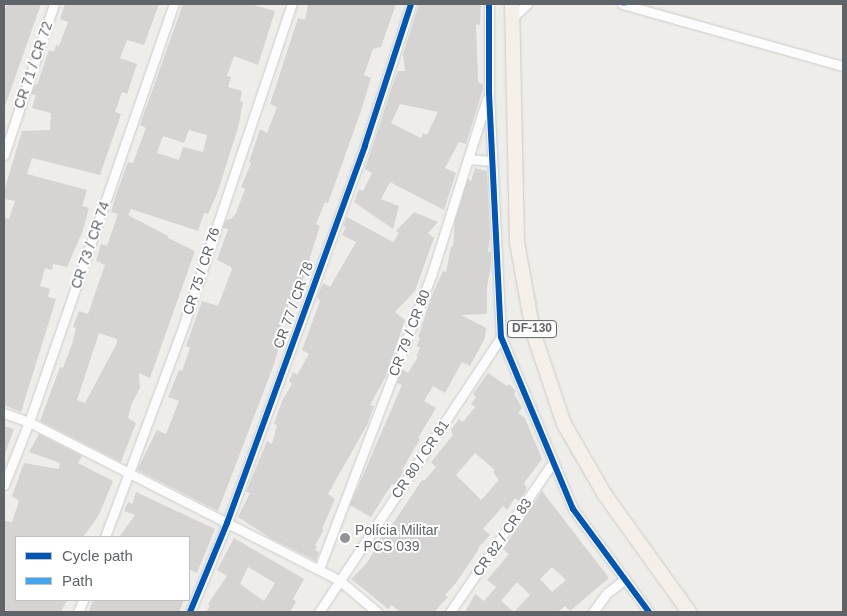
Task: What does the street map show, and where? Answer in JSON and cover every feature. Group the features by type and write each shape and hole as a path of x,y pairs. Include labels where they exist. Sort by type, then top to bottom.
{"main road":[{"name":"DF-130","path":"512,11 517,242 532,332 564,424 605,494 689,612"}],"street":[{"name":"CR 71 / CR 72","path":"4,155 54,4"},
{"name":"CR 73 / CR 74","path":"4,485 29,422 174,4"},
{"name":"CR 75 / CR 76","path":"106,536 181,333 292,4"},
{"name":"CR 77 / CR 78","path":"190,612 226,522 365,145 410,4"},
{"path":"489,4 488,93 501,337 573,509 649,612"},
{"path":"512,11 527,4"},
{"path":"623,4 843,66"},
{"name":"CR 79 / CR 80","path":"318,569 432,274 488,93"},
{"path":"468,159 492,161"},
{"name":"CR 80 / CR 81","path":"319,612 501,337"},
{"path":"4,413 29,422 339,580 377,612"},
{"name":"CR 82 / CR 83","path":"450,612 553,462"},
{"path":"593,612 607,593 625,579"}],"building":[{"path":"7,4 41,4 5,106 4,13"},
{"path":"65,4 159,4 144,45 127,40 120,58 137,64 127,94 122,92 115,112 121,114 100,175 32,158 27,174 87,190 82,206 89,208 82,233 67,267 53,264 52,270 45,268 40,286 50,289 48,297 56,299 21,412 4,405 4,218 9,219 15,201 4,199 4,191 22,131 50,130 51,113 32,108 36,95 31,94 35,84 37,85 49,50 54,52 56,45 59,46 68,22 60,19"},
{"path":"183,4 250,4 275,11 258,65 234,56 227,76 231,77 228,87 242,91 240,101 243,102 238,128 217,194 208,214 204,213 198,231 131,209 128,215 195,251 150,378 139,373 140,388 132,403 128,418 136,423 121,462 40,421 60,367 63,368 72,344 76,328 73,327 79,311 88,314 105,265 96,261 101,244 107,246 118,214 111,212 116,195 128,162 133,163 146,128 140,125","holes":["189,130 207,135 203,152 183,147 179,160 157,153 163,136 184,143","99,333 117,339 117,343 85,403 77,400"]},
{"path":"308,4 396,4 381,47 373,49 364,75 371,78 361,111 328,203 325,202 316,224 320,226 304,276 298,292 294,291 278,333 283,335 273,367 218,511 137,470 157,430 166,434 179,401 168,397 179,370 182,371 190,348 186,346 202,301 218,306 232,269 217,260 228,229 223,228 226,220 231,219 236,213 245,189 241,187 251,163 249,162 260,129 267,133 277,107 270,104 298,18 305,20"},
{"path":"419,4 481,4 480,25 476,24 478,80 479,83 483,84 483,89 466,144 459,142 445,168 456,173 444,210 390,182 381,199 399,206 393,229 354,202 359,189 363,191 372,173 365,169 395,78 398,71 405,71 403,54","holes":["400,104 438,112 427,135 423,133 421,138 391,123"]},
{"path":"475,168 487,171 490,237 488,252 491,252 491,266 487,287 487,314 461,315 486,328 485,338 470,366 462,362 445,393 433,386 424,401 436,408 418,438 420,439 402,470 404,471 395,485 392,484 371,517 350,505 402,385 397,383 402,369 408,373 418,357 416,356 420,348 417,346 420,338 418,337 432,295 443,271 446,272 451,246 453,247 455,220 468,179 471,181"},
{"path":"414,212 438,222 428,233 434,238 415,291 395,312 405,320 386,376 370,405 374,406 367,425 328,494 335,499 322,529 324,530 315,545 317,547 315,550 319,552 316,561 270,538 238,517 250,493 246,492 267,441 272,444 277,425 274,424 282,401 292,384 289,381 293,372 297,375 309,354 302,350 320,301 317,297 323,283 330,287 356,242 342,235 346,227 343,226 347,217 393,242 399,233 396,231"},
{"path":"488,373 507,386 509,384 516,391 514,394 522,408 518,413 525,418 542,459 524,483 527,489 519,501 515,498 507,510 503,506 483,529 490,535 478,548 456,583 445,595 448,597 434,612 400,612 392,605 388,609 351,579 366,564 379,544 377,542 391,526 422,480 424,481 436,467 431,462 453,435 451,430 459,419 463,422 475,407 471,404 476,397 473,394","holes":["475,453 495,470 493,472 499,480 481,500 456,475"]},
{"path":"4,426 14,429 5,454 4,454"},
{"path":"39,434 82,456 78,463 113,481 99,515 84,536 15,536 15,601 66,601 61,612 4,612 4,521 12,522 19,501 12,496 24,463 59,469 60,463 29,452"},
{"path":"542,491 609,578 570,611 565,606 558,612 514,612 465,612 475,594 484,601 496,587 487,580 509,554 503,549","holes":["552,567 566,580 552,592 540,579","517,582 530,595 514,612 501,601"]},
{"path":"136,492 215,529 197,573 190,570 190,536 120,536 135,515 124,511 128,502 132,504"},
{"path":"234,538 304,579 293,599 296,602 290,612 206,612 210,606 208,604 227,576 217,570","holes":["248,567 275,583 264,601 240,584"]},
{"path":"93,601 184,601 179,612 89,612"}],"cycle path":[{"path":"190,612 227,523 365,145 411,4"},
{"path":"489,4 489,93 501,337 573,509 649,612"}],"place":[{"name":"Polícia Militar - PCS 039","path":"345,538"}]}
